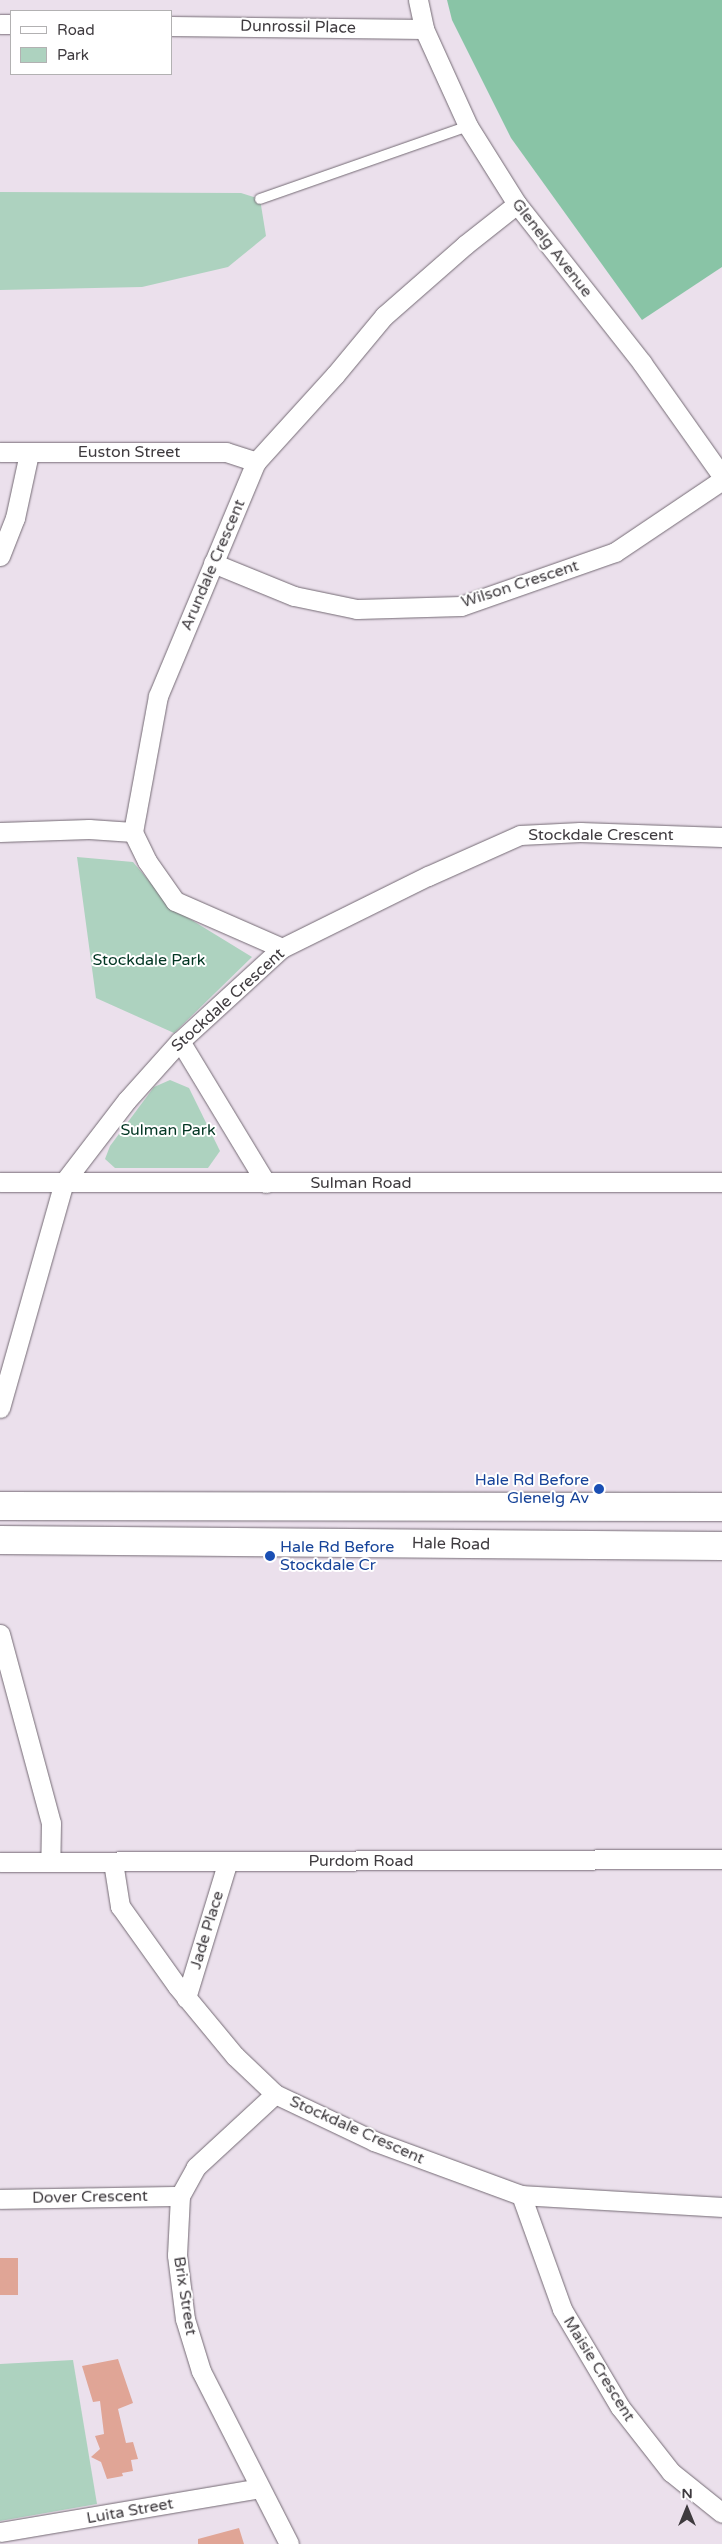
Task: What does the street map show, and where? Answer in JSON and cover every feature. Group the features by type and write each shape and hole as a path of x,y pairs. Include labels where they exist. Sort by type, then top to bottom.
{"main road":[{"path":"0,1506 722,1507"},
{"name":"Hale Road","path":"0,1540 722,1546"}],"street":[{"name":"Glenelg Avenue","path":"418,0 424,29 468,126 516,204 642,363 722,478"},
{"name":"Dunrossil Place","path":"172,26 424,29"},
{"name":"Arundale Crescent","path":"133,832 158,696 256,462 384,316 516,204"},
{"name":"Euston Street","path":"0,452 226,452 256,462"},
{"path":"0,556 15,518 29,453"},
{"name":"Wilson Crescent","path":"213,563 294,596 357,609 461,606 614,552 722,478"},
{"path":"0,832 89,829 133,832 147,861 175,901 282,948"},
{"name":"Stockdale Crescent","path":"0,1408 64,1182 127,1100 180,1041 282,948 428,876 520,835 580,832 722,837"},
{"path":"180,1041 266,1183"},
{"name":"Sulman Road","path":"0,1182 722,1182"},
{"path":"0,1634 51,1823 50,1862"},
{"name":"Purdom Road","path":"0,1862 722,1859"},
{"name":"Jade Place","path":"186,1998 228,1861"},
{"name":"Stockdale Crescent","path":"113,1862 120,1906 186,1998 235,2056 275,2094 374,2141 521,2195 722,2207"},
{"name":"Brix Street","path":"275,2094 196,2167 180,2196 176,2255 185,2319 201,2371 289,2544"},
{"name":"Maisie Crescent","path":"521,2195 562,2309 620,2407 671,2472 722,2513"},
{"name":"Dover Crescent","path":"0,2199 180,2196"},
{"name":"Luita Street","path":"0,2532 259,2488"}],"lane":[{"path":"260,200 468,126"}],"green space":[{"path":"447,0 722,0 722,267 642,320 511,138 452,20"},
{"path":"0,192 241,193 260,199 266,236 228,267 142,287 0,290"},
{"name":"Stockdale Park","path":"77,857 133,862 172,908 252,957 174,1033 96,998"},
{"name":"Sulman Park","path":"170,1080 189,1088 220,1151 208,1168 115,1168 105,1159 110,1146 154,1087"},
{"path":"73,2360 97,2504 0,2521 0,2364"}],"building":[{"path":"0,2258 18,2258 18,2295 0,2295"},
{"path":"118,2359 133,2403 118,2409 126,2443 133,2442 138,2459 131,2460 133,2471 122,2473 123,2476 107,2479 101,2462 91,2457 100,2449 95,2436 104,2434 100,2401 93,2402 82,2366"},
{"path":"239,2528 244,2544 198,2544 198,2539"}],"place":[{"name":"Hale Rd Before Glenelg Av","path":"599,1489"},
{"name":"Hale Rd Before Stockdale Cr","path":"270,1556"}]}
